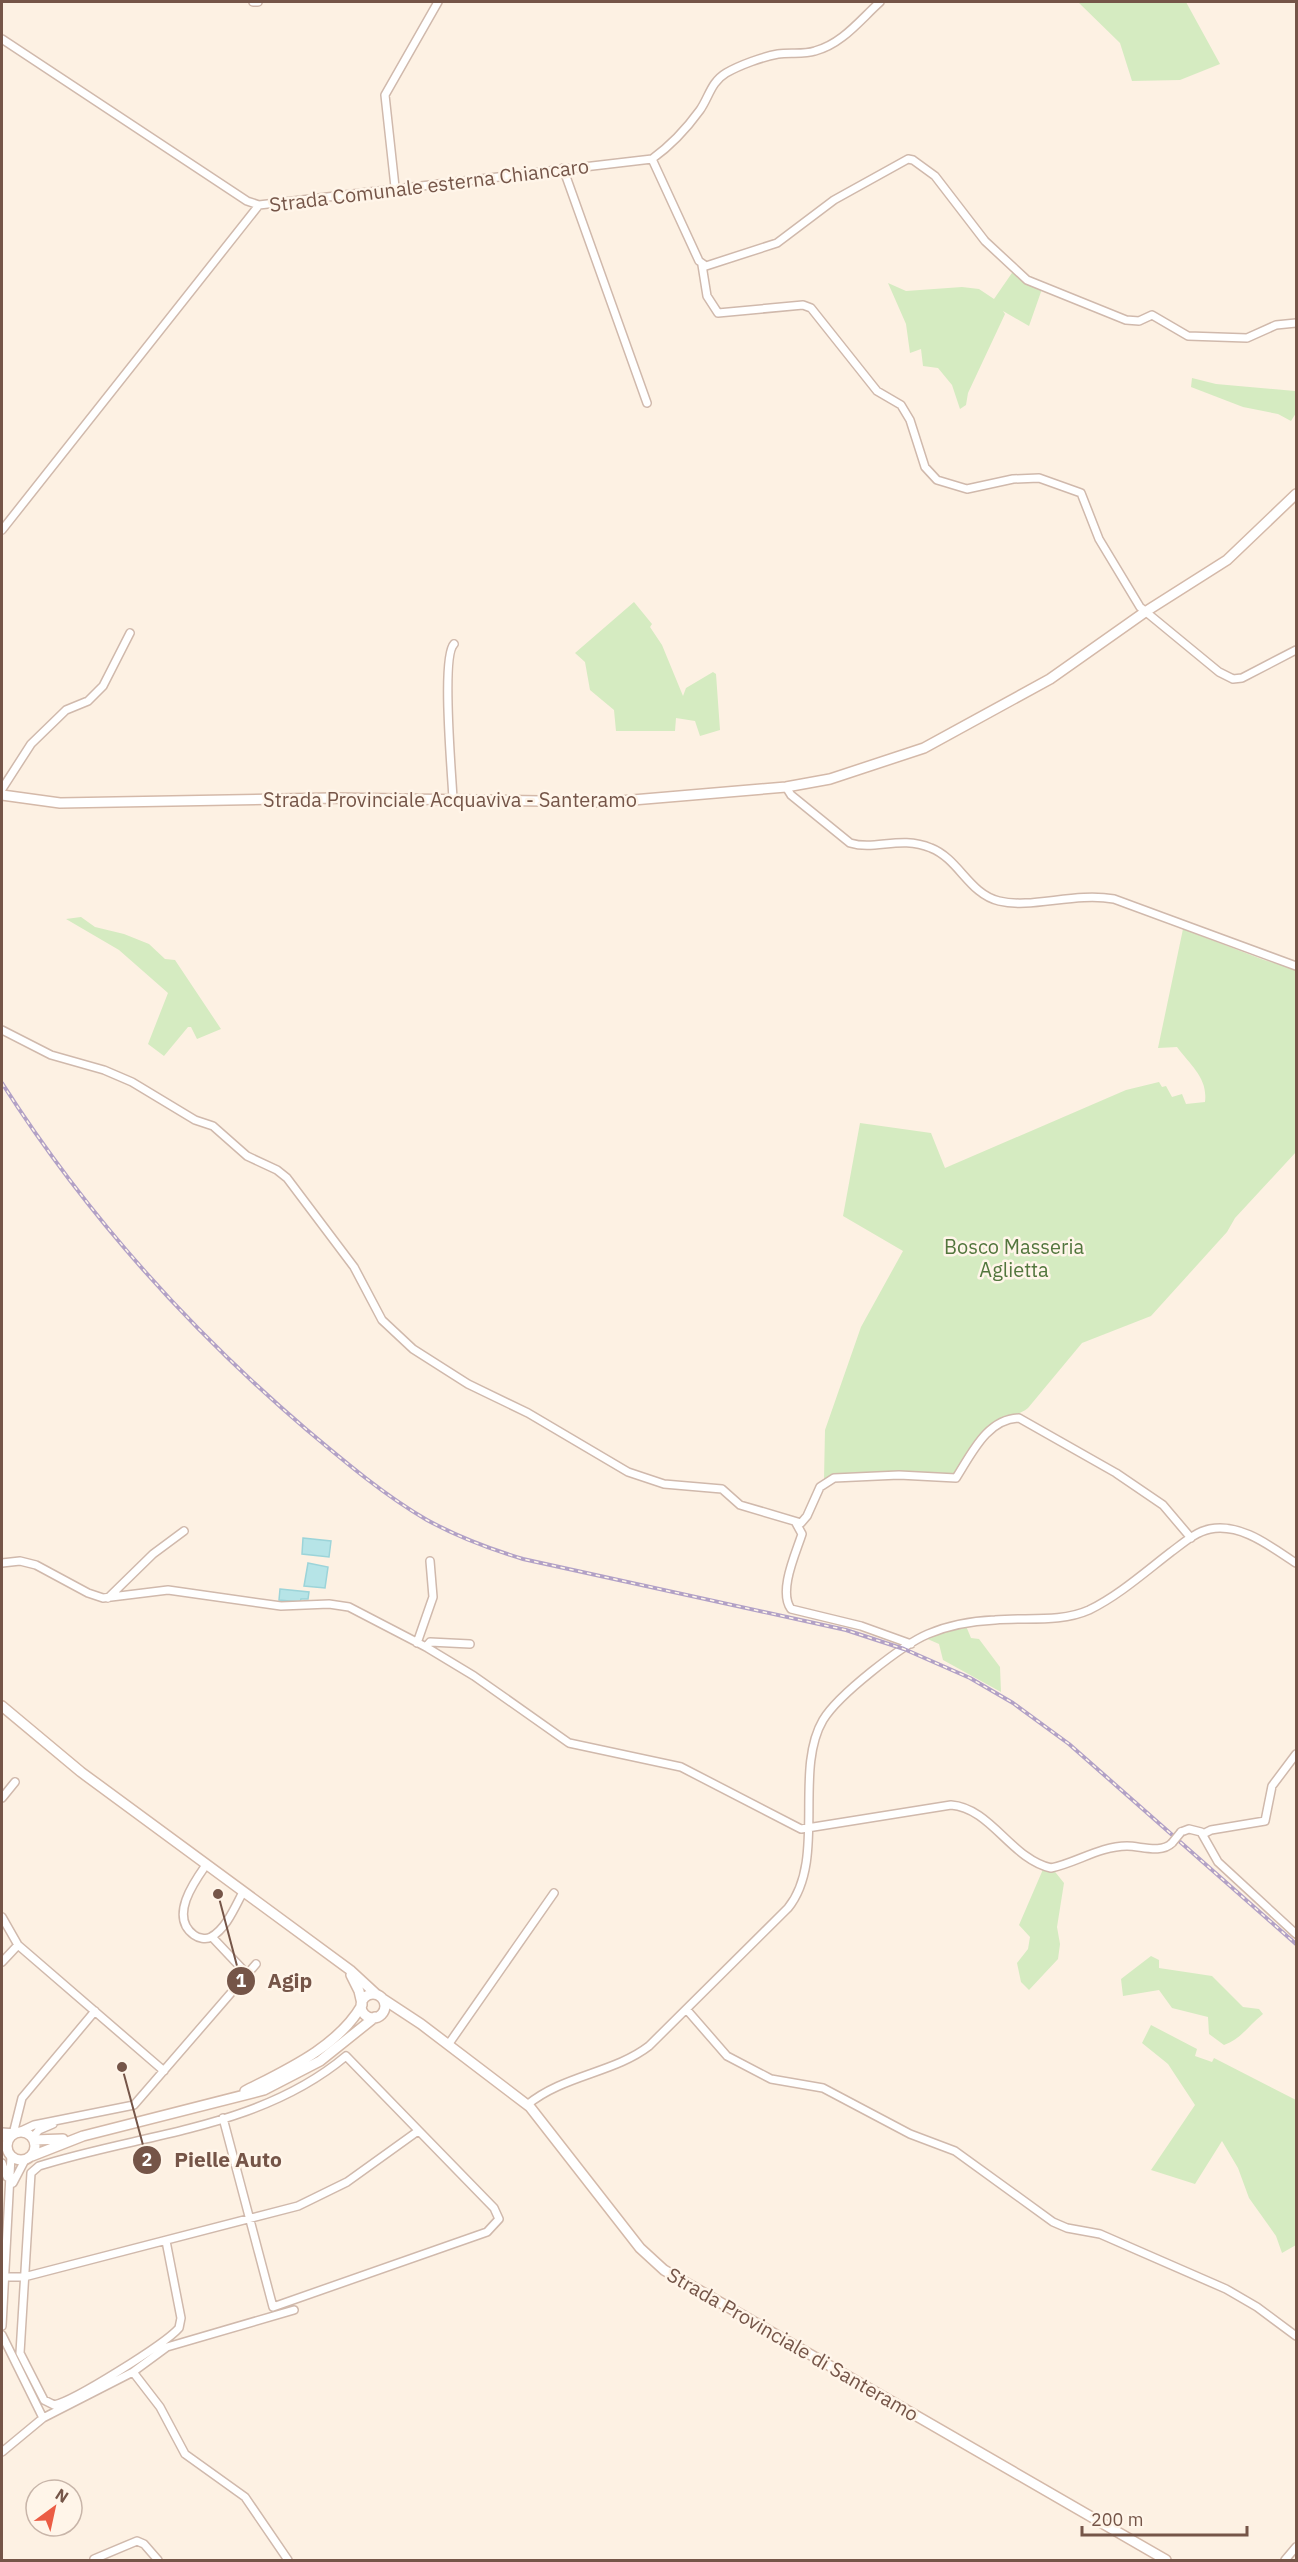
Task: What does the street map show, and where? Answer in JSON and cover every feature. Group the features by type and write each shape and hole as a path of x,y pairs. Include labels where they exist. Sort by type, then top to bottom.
{"main road":[{"name":"Strada Provinciale Acquaviva - Santeramo","path":"2,795 48,802 92,803 331,798 609,802 786,787 830,779 924,748 1050,680 1145,612 1227,561 1296,494"},
{"path":"2,1706 60,1755 350,1970 380,1997 446,2044"},
{"path":"327,1954 353,1977 366,2014 377,2017 394,2015 406,2018 446,2044"},
{"path":"233,2098 321,2048 349,2024 368,1995 380,1997"},
{"path":"15,2136 6,2156 17,2160 28,2158 84,2136 264,2090 297,2075 320,2061 377,2017 384,2011 380,1997"},
{"name":"Strada Provinciale di Santeramo","path":"446,2044 527,2105 640,2248 664,2270 1166,2560"},
{"path":"15,2136 44,2141 84,2136"},
{"path":"15,2136 36,2148 28,2158"}],"street":[{"path":"253,2 258,2"},
{"path":"395,187 385,95 438,2"},
{"path":"880,2 846,35 828,46 804,53 778,54 725,74 709,90 703,105 693,119 665,150 652,159 702,265 707,296 718,313 802,305 812,308 877,391 901,405 910,420 926,467 937,480 967,489 1013,479 1039,478 1081,494 1099,539 1145,612 1198,657 1233,679 1242,678 1296,650"},
{"path":"2,39 247,201 259,205"},
{"name":"Strada Comunale esterna Chiancaro","path":"2,530 259,205 395,187 652,159"},
{"path":"702,265 711,266 777,243 834,200 910,160 935,176 985,241 1021,276 1061,295 1126,320 1139,321 1152,315 1188,336 1247,338 1276,326 1296,323"},
{"path":"563,168 646,403"},
{"path":"2,789 31,744 66,710 91,698 103,686 130,633"},
{"path":"453,799 447,693 449,652 454,645"},
{"path":"786,787 791,795 847,841 856,844 906,841 932,848 950,861 980,892 999,901 1023,902 1095,896 1113,899 1296,966"},
{"path":"2,1030 51,1055 104,1070 132,1082 195,1120 213,1126 255,1161 277,1170 286,1178 354,1267 382,1320 394,1334 468,1384 528,1413 642,1478 672,1486 722,1489 740,1505 796,1523 804,1520 823,1484 834,1478 899,1475 956,1478 993,1427 1006,1419 1020,1418 1116,1473 1163,1505 1191,1538"},
{"path":"796,1523 802,1534 790,1570 787,1602 791,1609 861,1626 911,1644"},
{"path":"527,2105 564,2083 639,2053 687,2010 792,1903 799,1892 806,1870 814,1746 822,1722 841,1698 911,1644 929,1634 970,1623 1061,1617 1081,1613 1106,1600 1191,1538 1209,1529 1232,1529 1251,1535 1296,1563"},
{"path":"108,1598 153,1554 184,1531"},
{"path":"2,1563 20,1561 36,1565 88,1593 108,1598 168,1590 288,1607 338,1604 349,1607 426,1647 494,1689 569,1743 681,1767 801,1829 807,1830 951,1805 972,1810 1013,1845 1051,1868 1105,1850 1127,1846 1159,1849 1172,1843 1181,1832 1189,1829 1203,1834 1218,1862 1296,1934"},
{"path":"417,1643 433,1597 430,1561"},
{"path":"426,1647 430,1642 471,1644"},
{"path":"1203,1834 1211,1830 1264,1821 1272,1786 1296,1754"},
{"path":"2,1798 15,1782"},
{"path":"206,1865 192,1884 184,1905 190,1932 198,1938 212,1937 230,1917 243,1892"},
{"path":"446,2044 554,1893"},
{"path":"2,1917 18,1945 164,2071"},
{"path":"212,1937 247,1974"},
{"path":"2,1962 18,1945"},
{"path":"15,2136 34,2125 134,2104 256,1964"},
{"path":"687,2010 720,2050 756,2072 779,2081 823,2088 910,2134 955,2151 1053,2222 1067,2228 1100,2234 1226,2289 1257,2307 1296,2336"},
{"path":"15,2136 22,2097 95,2011"},
{"path":"166,2241 181,2318 176,2331 133,2362 66,2400 54,2405 48,2403 44,2400 20,2353 31,2173 45,2163 223,2118 282,2098 308,2084 346,2056 494,2208 499,2219 493,2228 273,2307 223,2118"},
{"path":"15,2136 63,2120"},
{"path":"5,2277 24,2277 297,2206 347,2182 418,2131"},
{"path":"2,2326 10,2192 6,2156"},
{"path":"10,2192 17,2172 28,2158"},
{"path":"2,2163 10,2192"},
{"path":"2,2452 43,2418 133,2372 167,2347 181,2341 294,2310"},
{"path":"176,2331 181,2341"},
{"path":"2,2335 43,2418"},
{"path":"133,2372 160,2407 185,2454 245,2497 288,2560"},
{"path":"94,2559 136,2541 144,2544 158,2560"},
{"path":"1285,2560 1296,2547"}],"green space":[{"path":"1078,2 1186,2 1220,64 1180,80 1132,81 1120,43"},
{"path":"1014,270 1018,278 1042,289 1029,326 1003,311 1005,314 968,393 966,405 960,409 952,385 938,368 923,366 921,349 910,353 906,324 888,283 906,291 962,287 979,289 994,299"},
{"path":"1192,378 1216,384 1295,391 1296,413 1291,421 1278,414 1243,407 1191,387"},
{"path":"634,602 652,624 650,627 662,645 683,696 686,688 713,672 716,674 720,730 700,736 695,721 676,718 675,731 616,731 614,710 590,690 585,662 575,653"},
{"path":"81,917 95,927 124,934 149,944 165,959 175,960 221,1029 197,1039 191,1027 188,1027 164,1056 148,1044 168,993 119,950 66,919"},
{"name":"Bosco Masseria Aglietta","path":"1183,929 1264,960 1296,969 1296,1152 1235,1218 1227,1232 1151,1316 1082,1343 1028,1408 997,1420 988,1427 954,1477 876,1472 824,1479 825,1430 861,1327 903,1251 843,1216 860,1123 931,1133 945,1168 1126,1090 1159,1082 1162,1087 1166,1086 1172,1097 1182,1094 1186,1104 1205,1102 1201,1079 1177,1047 1158,1048"},
{"path":"966,1626 971,1638 979,1639 1000,1667 1001,1692 943,1660 939,1644 923,1637"},
{"path":"1044,1867 1052,1868 1064,1883 1057,1927 1060,1944 1058,1959 1029,1990 1021,1982 1017,1963 1028,1949 1030,1937 1019,1925"},
{"path":"1151,1956 1159,1960 1159,1968 1212,1976 1243,2007 1259,2009 1263,2014 1240,2035 1224,2045 1209,2034 1208,2017 1172,2008 1159,1990 1123,1996 1121,1979"},
{"path":"1151,2025 1197,2049 1195,2056 1212,2062 1214,2058 1296,2100 1296,2245 1282,2253 1276,2236 1249,2198 1238,2168 1222,2141 1195,2184 1151,2170 1195,2105 1168,2064 1142,2043"}],"water":[{"path":"303,1538 331,1541 329,1557 302,1554"},
{"path":"308,1563 328,1567 325,1588 304,1586"},
{"path":"280,1589 309,1592 308,1599 301,1599 300,1602 279,1600"}],"railway":[{"path":"2,1083 34,1131 104,1224 181,1311 264,1392 307,1430 395,1500 450,1532 523,1559 846,1630 904,1649 970,1678 1013,1703 1069,1744 1296,1944"}],"place":[{"name":"Agip","path":"218,1894"},
{"name":"Pielle Auto","path":"122,2067"}]}
